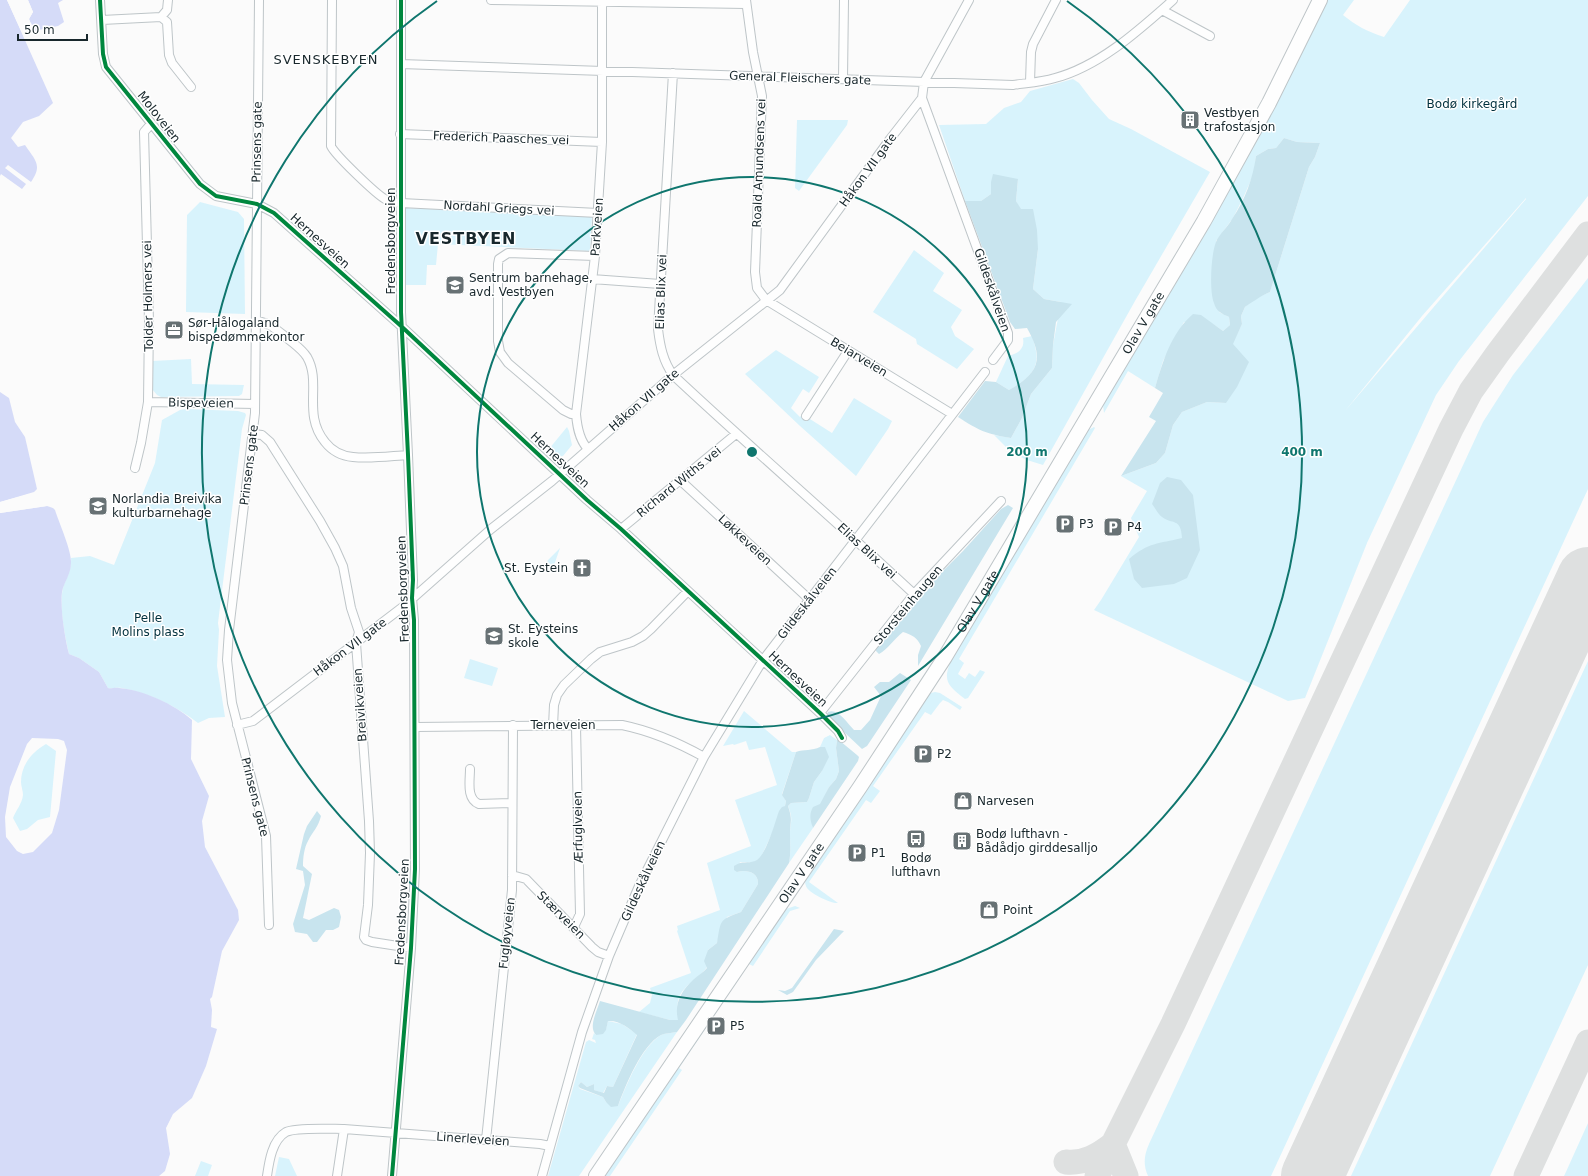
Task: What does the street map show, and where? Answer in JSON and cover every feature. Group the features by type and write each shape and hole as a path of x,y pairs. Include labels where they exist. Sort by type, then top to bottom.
{"highway":[{"name":"Olav V gate","path":"596,1176 945,658 1214,202 1268,103 1320,0"}],"street":[{"name":"Moloveien","path":"100,0 103,54 106,67 200,184 210,193 223,198 257,204"},
{"path":"161,17 167,10 168,0"},
{"name":"Prinsens gate","path":"259,0 255,404 253,434 229,630 227,660 232,703 266,836 269,925"},
{"name":"Nordahl Griegs vei","path":"332,0 331,146 342,160 385,199 401,203 598,213"},
{"name":"Fredensborgveien","path":"392,1176 411,948 415,869 413,580 401,326 401,0"},
{"path":"491,0 746,2"},
{"path":"843,79 844,0"},
{"path":"922,98 924,82 968,0"},
{"path":"1030,82 1031,52 1033,44 1056,0"},
{"name":"General Fleischers gate","path":"401,64 1013,85 1057,78 1079,70 1108,52 1173,0"},
{"name":"Parkveien","path":"588,449 583,444 576,424 576,414 596,256 602,142 602,1"},
{"name":"Roald Amundsens vei","path":"746,2 753,52 762,96 755,272 757,288 766,300"},
{"path":"1162,10 1210,36"},
{"path":"102,20 161,17 167,22 169,55 172,63 191,87"},
{"name":"Elias Blix vei","path":"673,73 658,329 663,358 673,375 736,434 856,539 914,594"},
{"name":"Håkon VII gate","path":"237,725 254,721 398,611 491,529 560,474 673,375 786,283 890,139 922,98"},
{"name":"Gildeskålveien","path":"922,98 1008,333 1008,340 993,360"},
{"name":"Tolder Holmers vei","path":"134,468 141,442 148,402 149,321 144,132 151,124"},
{"name":"Frederich Paasches vei","path":"400,134 602,142"},
{"name":"Hernesveien","path":"257,204 274,213 401,326 587,500 621,529 820,713 838,731 842,738"},
{"path":"576,414 571,414 563,410 503,357 500,352 498,341 498,264 499,259 508,253 596,256"},
{"path":"592,279 660,284"},
{"name":"Beiarveien","path":"766,300 952,414"},
{"path":"256,321 268,323 296,345 307,358 313,382 313,416 316,427 328,446 336,452 354,457 408,455"},
{"path":"806,416 848,351"},
{"name":"Gildeskålveien","path":"542,1176 582,1032 609,956 639,886 704,757 763,660 985,372"},
{"name":"Bispeveien","path":"148,402 255,404"},
{"name":"Breivikveien","path":"253,434 262,435 270,442 336,548 343,566 351,608 359,632 356,643 370,853 368,905 364,937 366,940 372,942 411,948"},
{"name":"Richard Withs vei","path":"621,529 681,481 736,434"},
{"name":"Løkkeveien","path":"681,481 809,599"},
{"name":"Storsteinhaugen","path":"820,713 914,594 1001,501"},
{"path":"553,726 555,700 564,685 600,652 632,642 652,630 688,591"},
{"name":"Fugløyveien","path":"486,1140 512,876 512,725"},
{"name":"Terneveien","path":"415,727 622,725 638,728 663,737 704,757"},
{"name":"Ærfuglveien","path":"574,927 580,914 576,726"},
{"path":"470,769 470,795 472,800 479,804 512,803"},
{"name":"Stærveien","path":"512,876 526,879 592,947 609,956"},
{"path":"337,1176 344,1129"},
{"name":"Linerleveien","path":"267,1176 273,1148 280,1137 286,1132 301,1130 344,1129 550,1146"}],"green space":[{"name":"Bodø kirkegård","path":"1326,0 1354,0 1343,15 1362,28 1384,37 1410,0 1588,0 1588,196 1459,361 1436,395 1367,543 1305,698 1288,701 1094,610 1139,537 1131,518 1147,491 1121,476 1156,463 1165,453 1173,425 1182,412 1207,402 1226,403 1232,344 1242,324 1241,316 1245,307 1256,298 1270,292 1309,167 1315,157 1320,143 1297,142 1284,138 1276,148 1268,149 1256,156 1254,173 1244,196 1233,218 1216,241 1219,312 1229,317 1230,325 1223,331 1213,324 1184,322 1163,361 1155,388 1128,371 1104,413 1103,405","holes":["1526,199 1345,411 1422,316"]},
{"path":"1073,79 1079,83 1109,119 1131,129 1210,172 1135,301 1043,465 1012,453 994,435 1011,438 1022,418 1031,394 1052,368 1053,345 1061,302 1044,299 1033,289 1038,249 1016,201 1018,179 991,182 991,194 981,201 965,201 939,125 986,124 1004,108 1021,102 1030,91"},
{"path":"797,120 848,120 847,125 799,191 795,188"},
{"path":"200,202 238,212 244,219 245,314 186,312 187,215"},
{"path":"405,208 592,216 590,251 438,244 436,265 427,265 426,285 404,285"},
{"path":"914,250 944,273 933,291 962,310 951,327 955,336 974,349 957,369 917,344 916,339 873,312"},
{"path":"1588,278 1588,489 1271,1176 1148,1176 1145,1168 1145,1160 1149,1144 1483,422 1513,375"},
{"path":"1032,336 1037,358 1036,364 1026,379 1009,390 996,382 1008,356 1015,354 1022,348 1023,338"},
{"path":"776,350 819,377 809,393 803,389 791,408 800,417 802,414 832,433 854,398 892,421 856,476 745,374"},
{"path":"191,359 192,384 244,385 242,394 239,396 161,397 157,395 152,389 152,361"},
{"name":"Pelle Molins plass","path":"180,410 238,411 245,413 246,415 242,429 218,623 217,666 225,717 209,718 198,723 181,711 142,693 122,688 108,688 99,672 79,658 69,654 62,616 63,589 70,568 71,558 90,556 114,565 155,463 162,420"},
{"path":"567,427 572,445 563,456 557,457 549,449"},
{"path":"1094,427 1095,428 959,659 964,663 958,674 965,679 969,673 975,677 980,670 985,672 968,698 965,699 950,686 948,682 947,672 952,658 1088,430"},
{"path":"560,548 552,571 547,573 544,567 548,560"},
{"path":"470,659 498,668 492,686 464,678"},
{"path":"1588,661 1588,965 1490,1176 1351,1176"},
{"path":"935,692 940,693 962,707 960,710 943,700 931,715 925,712 873,786 880,791 871,803 866,800 809,882 838,903 831,902 817,896 805,885 805,878 926,696"},
{"path":"744,711 792,752 796,752 782,794 786,801 785,806 760,859 754,862 740,862 737,872 751,872 758,880 758,884 741,912 727,917 717,943 708,950 707,967 686,987 680,996 678,1001 678,1020 670,1020 639,1012 650,1003 652,995 650,988 691,973 677,931 677,926 720,910 707,863 751,846 735,800 777,785 765,747 749,750 746,741 734,745 723,746"},
{"path":"830,735 837,740 836,748 839,771 836,779 829,787 812,824 813,828 789,863 791,818 788,806 791,803 807,802 814,782 822,771 825,747 820,747 824,738"},
{"path":"46,744 56,751 50,817 38,820 27,829 20,831 13,818 22,798 23,793 21,782 23,770 32,755"},
{"path":"795,906 800,908 790,911 753,966 749,964 679,1068 682,1070 610,1176 600,1176 780,917 786,909"},
{"path":"608,1021 622,1024 637,1034 613,1087 607,1086 603,1093 594,1090 594,1084 587,1087 581,1082 578,1086 580,1089 603,1097 606,1102 618,1106 635,1067 647,1048 661,1035 677,1032 579,1176 548,1176 586,1042 589,1040 596,1043 595,1040 592,1039 594,1033 596,1035 606,1029"},
{"path":"1588,1123 1588,1176 1564,1176 1565,1174"},
{"path":"279,1157 289,1159 297,1176 275,1176"},
{"path":"201,1161 212,1165 208,1176 195,1176"}],"shaded area":[{"path":"0,0 7,0 53,103 39,116 23,122 11,138 18,147 25,145 37,167 35,176 31,182 8,165 5,168 26,184 22,189 1,174 0,176"},
{"path":"28,0 63,0 58,3 64,22 58,26 34,31 29,19 33,12"},
{"path":"1284,138 1297,142 1320,143 1315,157 1309,167 1270,292 1245,307 1241,316 1242,324 1233,344 1249,362 1237,387 1226,403 1207,402 1182,412 1173,425 1165,453 1156,463 1121,476 1156,421 1149,417 1163,393 1155,388 1169,348 1179,330 1193,314 1201,315 1223,331 1230,325 1229,317 1218,310 1212,297 1211,272 1214,248 1217,239 1237,212 1245,197 1251,181 1256,156 1268,149 1276,148"},
{"path":"993,174 1018,179 1016,201 1021,209 1033,209 1037,230 1038,249 1033,289 1044,299 1072,304 1056,322 1052,368 1031,394 1022,418 1011,438 983,431 958,417 985,381 996,382 1009,390 1027,377 1033,371 1036,364 1036,348 1027,328 1015,329 1010,322 965,201 981,201 991,194"},
{"path":"0,392 9,398 15,422 25,437 37,489 34,492 0,502"},
{"path":"1167,477 1181,480 1193,495 1200,550 1187,578 1174,584 1142,588 1134,579 1129,559 1148,546 1182,538 1178,524 1162,517 1152,504 1160,483"},
{"path":"1008,505 1013,508 918,666 918,655 921,646 918,640 903,632 879,654 876,651 876,648 922,592 963,551 1001,509"},
{"path":"47,506 51,506 55,510 71,558 70,571 62,592 63,623 69,654 79,658 99,672 108,688 128,689 148,695 167,703 192,720 191,759 209,796 202,821 205,847 238,910 239,920 222,951 212,997 210,999 212,1010 211,1027 217,1029 206,1066 192,1098 173,1114 166,1128 170,1154 165,1171 159,1176 0,1176 0,513","holes":["32,738 58,739 64,741 67,750 59,810 52,833 33,852 23,854 17,851 6,837 5,817 10,787 27,744"]},
{"path":"900,673 911,680 867,746 862,749 827,716 828,712 832,711 839,714 854,730 861,730 870,720 881,696 874,687 880,682 889,682"},
{"path":"837,740 859,757 858,761 813,828 810,817 813,807 820,804 829,787 836,779 839,771 836,748"},
{"path":"825,747 829,757 822,771 814,782 807,802 791,803 788,806 791,818 789,863 686,1020 677,1032 661,1035 647,1048 630,1077 618,1106 611,1107 603,1097 580,1088 578,1086 581,1082 587,1087 594,1084 594,1090 604,1093 607,1086 613,1087 637,1035 620,1023 608,1021 606,1030 603,1034 596,1035 593,1028 593,1023 600,1001 670,1020 678,1020 677,1009 682,993 695,978 707,968 704,961 708,950 717,943 722,922 728,917 741,912 758,884 758,880 754,874 748,871 737,872 734,870 734,866 740,863 755,861 763,853 770,839 779,811 785,806 786,801 782,795 796,752"},
{"path":"317,811 321,816 320,820 307,844 304,856 303,866 312,874 303,918 309,920 334,908 339,910 341,917 339,927 333,930 326,930 317,942 313,942 307,934 295,932 293,924 305,885 303,871 296,869 304,834 307,826"},
{"path":"834,929 844,931 816,960 793,992 787,995 778,990 785,991 792,988"}],"pier":[{"path":"7,0 9,0 25,36 24,37"},
{"path":"26,0 28,0 33,12 29,19 34,31 32,32 27,19 31,12"},
{"path":"37,492 35,494 0,504 0,502"},
{"path":"46,504 55,506 53,508 47,506 0,513 0,511"}],"taxiway":[{"path":"1097,1176 1173,1024 1451,429 1471,391 1588,234"},
{"path":"1526,1176 1588,1042"},
{"path":"1066,1162 1079,1162 1091,1158 1113,1144 1126,1176"}],"runway":[{"path":"1312,1176 1588,578"}],"cycle path":[{"path":"100,0 103,54 106,67 200,184 216,196 257,204 274,213 401,326 587,500 621,529 820,713 838,731 842,738"},
{"path":"392,1176 411,948 415,869 413,580 401,312 401,0"}],"place":[{"name":"Vestbyen trafostasjon","path":"1190,120"},
{"name":"Sentrum barnehage, avd. Vestbyen","path":"455,285"},
{"name":"Sør-Hålogaland bispedømmekontor","path":"174,330"},
{"name":"Norlandia Breivika kulturbarnehage","path":"98,506"},
{"name":"P3","path":"1065,524"},
{"name":"P4","path":"1113,527"},
{"name":"St. Eystein","path":"582,568"},
{"name":"St. Eysteins skole","path":"494,636"},
{"name":"P2","path":"923,754"},
{"name":"Narvesen","path":"963,801"},
{"name":"Bodø lufthavn","path":"916,839"},
{"name":"Bodø lufthavn - Bådådjo girddesalljo","path":"962,841"},
{"name":"P1","path":"857,853"},
{"name":"Point","path":"989,910"},
{"name":"P5","path":"716,1026"}],"district":[{"name":"SVENSKEBYEN","path":"326,59"},
{"name":"VESTBYEN","path":"466,238"}]}
